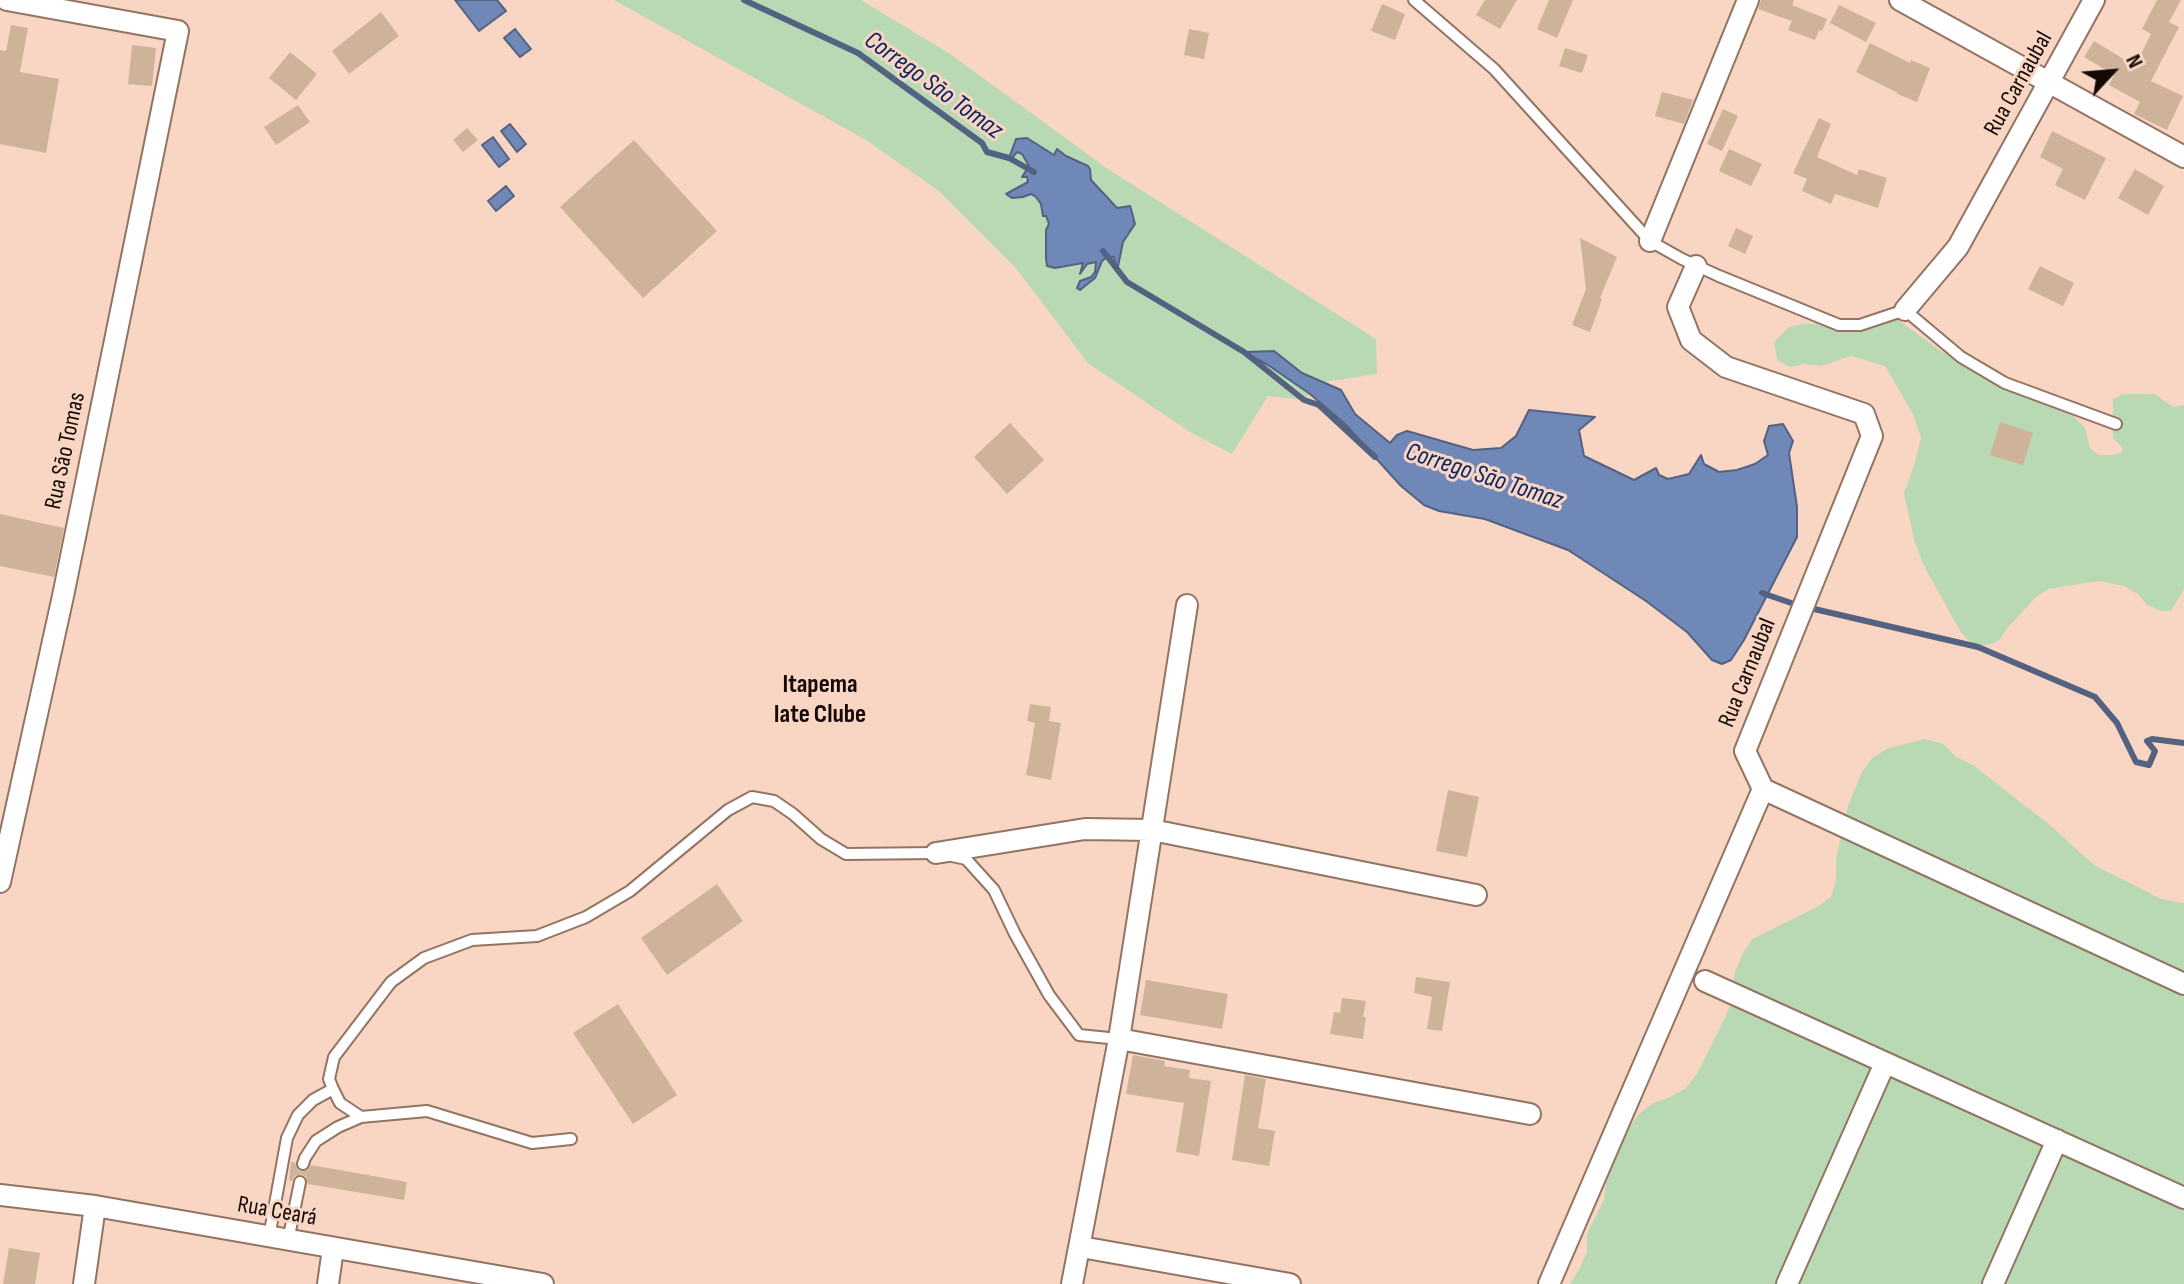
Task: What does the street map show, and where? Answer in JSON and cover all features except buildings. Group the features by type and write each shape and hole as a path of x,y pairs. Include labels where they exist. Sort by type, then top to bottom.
{"street":[{"name":"Rua São Tomas","path":"0,882 66,581 178,31 7,0"},
{"path":"1650,241 1748,0"},
{"path":"1900,0 2184,157"},
{"name":"Rua Carnaubal","path":"1905,310 1958,247 2094,0"},
{"name":"Rua Carnaubal","path":"1696,266 1678,307 1691,340 1726,367 1864,414 1872,436 1745,751 1763,789"},
{"path":"1072,1284 1119,1039 1187,605"},
{"path":"1549,1284 1763,789 2184,984"},
{"path":"936,853 1085,829 1152,830 1476,895"},
{"path":"1705,981 2184,1198"},
{"path":"1119,1039 1530,1114"},
{"path":"1787,1284 1885,1063"},
{"path":"1993,1284 2057,1140"},
{"name":"Rua Ceará","path":"0,1195 95,1206 543,1284"},
{"path":"84,1284 95,1206"},
{"path":"1081,1247 1290,1284"},
{"path":"328,1284 333,1249"}],"lane":[{"path":"1414,0 1494,69 1650,241 1696,266 1839,325 1860,325 1905,310 1961,357 2005,383 2116,424"},
{"path":"361,1117 340,1103 329,1079 334,1057 391,982 424,958 472,940 537,936 586,917 630,891 728,810 752,797 774,801 821,839 846,854 936,853 966,859 994,890 1049,995 1079,1035 1119,1039"},
{"path":"278,1239 287,1138 298,1115 313,1100 333,1089"},
{"path":"303,1164 316,1141 361,1117 427,1111 532,1143 571,1139"},
{"path":"278,1239 300,1182"}],"green space":[{"path":"614,0 861,0 950,54 1108,169 1376,339 1377,374 1324,382 1304,400 1268,396 1232,454 1190,432 1088,363 1015,267 939,191 866,140"},
{"path":"1898,320 1942,352 2044,393 2085,428 2090,448 2099,455 2121,453 2123,449 2113,438 2113,399 2123,394 2155,394 2173,407 2184,405 2184,589 2171,611 2147,605 2139,595 2124,586 2099,581 2048,589 2035,598 1999,640 1978,647 1968,640 1924,566 1914,540 1904,493 1921,438 1913,414 1885,366 1851,356 1821,366 1805,364 1790,367 1777,360 1774,342 1789,327"},
{"path":"1925,739 1943,744 1956,757 1973,765 2051,826 2094,865 2161,899 2184,903 2184,1284 1570,1284 1587,1252 1587,1234 1604,1200 1606,1181 1628,1130 1638,1115 1653,1103 1686,1088 1697,1074 1729,1009 1735,972 1752,939 1831,897 1848,806 1862,772 1873,757 1889,748"}],"water":[{"path":"455,0 497,0 506,11 479,31"},
{"path":"515,29 531,49 520,57 504,38"},
{"path":"510,124 526,144 517,152 501,131"},
{"path":"493,137 509,159 499,167 482,145"},
{"path":"1027,138 1054,155 1057,149 1088,166 1091,180 1117,208 1130,206 1135,224 1123,242 1117,271 1114,257 1107,257 1095,278 1080,290 1077,288 1080,281 1091,277 1096,262 1087,264 1080,274 1083,263 1055,268 1047,266 1046,230 1049,224 1043,216 1041,204 1031,194 1012,198 1006,194 1028,182 1027,177 1022,177 1029,166 1022,154 1017,152 1009,158 1016,139"},
{"path":"506,186 514,196 496,211 488,201"},
{"path":"1274,351 1302,373 1341,390 1355,414 1390,443 1397,435 1407,431 1473,450 1501,448 1516,436 1529,410 1595,417 1579,430 1584,456 1634,480 1656,468 1659,475 1668,479 1689,474 1701,455 1704,464 1719,472 1755,464 1768,455 1764,441 1769,426 1783,424 1793,441 1789,453 1797,507 1797,537 1744,640 1731,660 1722,664 1712,660 1687,632 1646,601 1568,550 1485,519 1439,511 1424,505 1401,486 1345,424 1310,394 1244,352"}],"waterway":[{"name":"Corrego São Tomaz","path":"744,0 858,53 982,143 987,152 1009,158 1034,172"},
{"name":"Corrego São Tomaz","path":"1103,251 1127,282 1244,352 1304,400 1319,405 1375,457"},
{"name":"Corrego São Tomaz","path":"1762,593 1797,605 1978,647 2095,697 2117,723 2136,762 2149,765 2155,751 2147,741 2152,739 2184,743"}],"district":[{"name":"Itapema Iate Clube","path":"820,700"}]}
